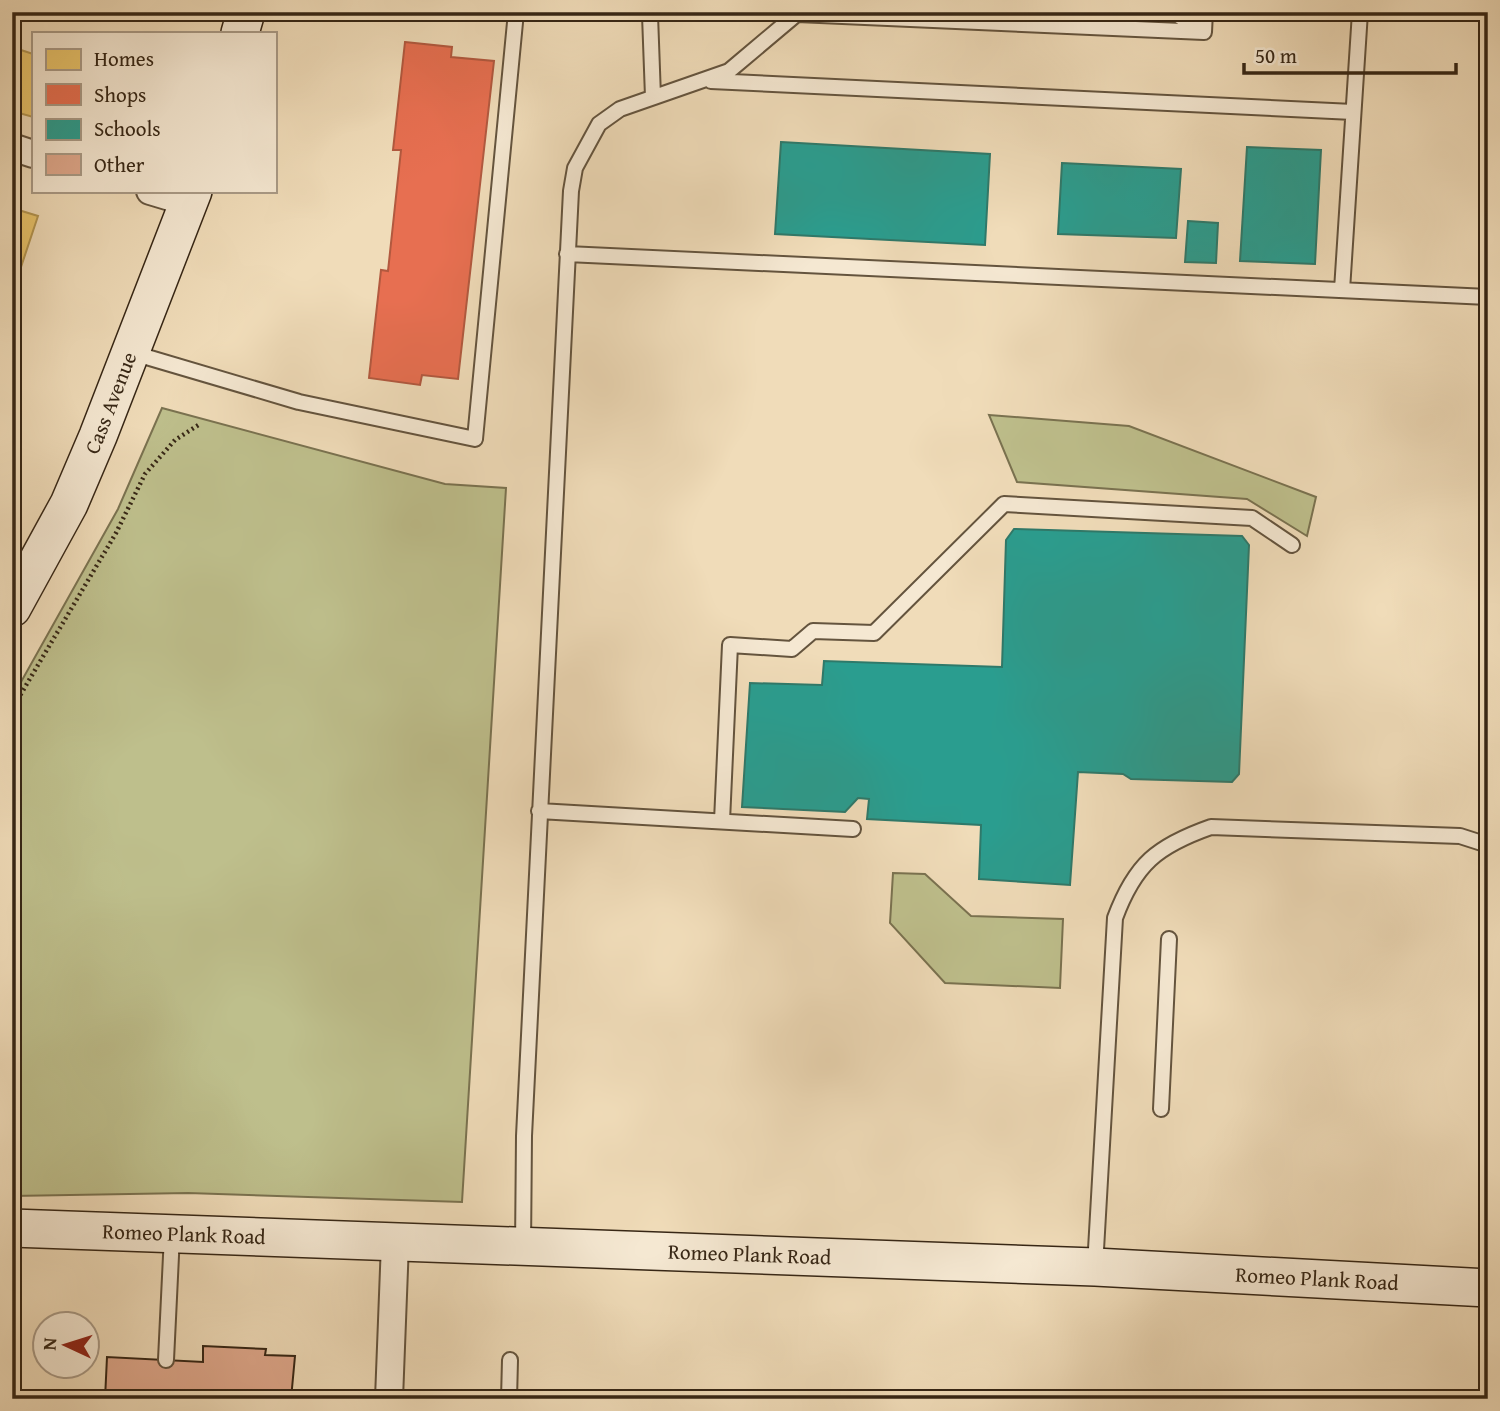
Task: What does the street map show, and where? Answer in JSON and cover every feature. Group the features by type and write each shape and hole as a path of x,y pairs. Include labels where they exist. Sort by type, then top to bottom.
{"street":[{"path":"240,32 246,12"},
{"path":"12,148 32,154"},
{"path":"157,192 192,197"},
{"name":"Cass Avenue","path":"12,608 69,504 192,197"},
{"name":"Romeo Plank Road","path":"12,1228 1095,1268 1488,1288"},
{"path":"389,1399 396,1243"}],"lane":[{"path":"131,353 299,402 475,439 516,12"},
{"path":"1172,12 1204,33"},
{"path":"1204,33 1205,12"},
{"path":"1342,290 1360,12"},
{"path":"651,13 653,97"},
{"path":"523,1248 524,1136 567,254 571,191 575,168 585,145 599,124 620,109 729,71 798,13 1204,33"},
{"path":"702,80 1353,112"},
{"path":"567,254 1488,297"},
{"path":"722,821 730,645 792,649 813,631 874,633 1004,504 1252,517 1292,545"},
{"path":"539,811 853,829"},
{"path":"1095,1268 1115,918 1126,890 1147,859 1178,839 1211,827 1460,836 1488,845"},
{"path":"1161,1109 1170,939"},
{"path":"166,1360 173,1235"},
{"path":"509,1399 510,1360"}],"path":[{"path":"12,709 116,533 145,474 175,440 200,424"}],"green space":[{"path":"162,408 445,484 506,488 462,1202 188,1193 12,1196 12,698 118,509"},
{"path":"989,415 1129,426 1316,497 1307,536 1247,499 1017,482"},
{"path":"893,873 925,874 971,916 1063,919 1060,988 945,983 890,923"}],"building: Homes":[{"path":"12,47 32,54 32,117 12,111"},
{"path":"12,208 38,216 19,273 12,271"}],"building: Shops":[{"path":"405,42 452,47 451,57 494,61 458,379 422,375 420,385 369,378 381,270 388,271 401,150 393,150"}],"building: Schools":[{"path":"781,142 990,154 985,245 775,234"},
{"path":"1247,147 1321,150 1315,264 1240,261"},
{"path":"1062,163 1181,169 1176,238 1058,234"},
{"path":"1188,221 1218,223 1216,263 1185,262"},
{"path":"1014,529 1242,536 1249,545 1239,774 1232,782 1131,779 1123,774 1078,772 1070,885 979,879 981,825 867,819 869,799 858,798 845,812 742,807 750,683 822,685 824,661 1002,667 1006,540"}],"building: Other":[{"path":"203,1346 266,1349 265,1355 295,1356 291,1399 105,1399 107,1357 203,1362"}]}
